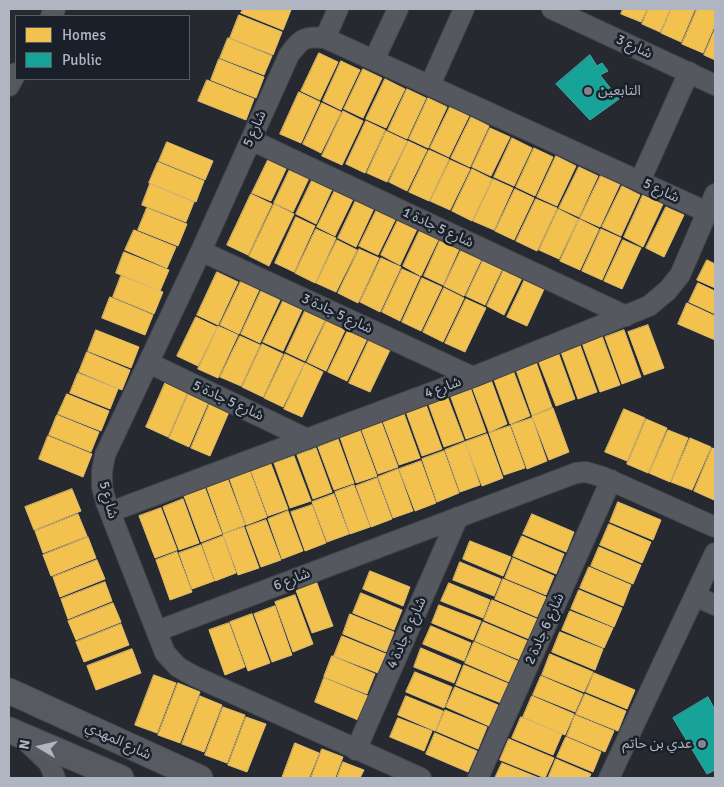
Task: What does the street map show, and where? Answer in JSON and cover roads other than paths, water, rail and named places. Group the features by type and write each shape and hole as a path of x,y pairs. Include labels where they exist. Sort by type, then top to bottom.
{"main road":[{"name":"شارع المهدي","path":"9,691 200,778"},
{"path":"13,731 113,777"}],"street":[{"path":"325,38 338,9"},
{"path":"374,60 398,9"},
{"path":"430,85 464,9"},
{"name":"شارع 3","path":"552,9 715,85"},
{"name":"شارع 5","path":"157,631 102,487 105,455 201,251 288,55 300,41 310,36 325,38 640,181 711,203"},
{"path":"640,181 689,72"},
{"path":"9,86 15,75"},
{"name":"شارع 5 جادة 1","path":"251,140 626,316"},
{"name":"شارع 4","path":"110,512 472,377 650,306 668,290 680,275 711,203"},
{"name":"شارع 5 جادة 3","path":"201,251 472,377"},
{"name":"شارع 5 جادة 5","path":"148,363 308,439"},
{"name":"شارع 6","path":"157,631 576,472 586,472 611,480 715,526"},
{"name":"شارع 6 جادة 2","path":"478,778 611,480"},
{"name":"شارع 6 جادة 4","path":"356,750 458,517"},
{"path":"609,778 715,552"},
{"path":"695,596 715,605"},
{"path":"157,631 165,653 178,667 194,676 421,778"},
{"path":"13,731 36,749 49,763 55,778"}],"place":[{"name":"التابعين","path":"588,91"},
{"name":"عدي بن حاتم","path":"702,744"}]}
